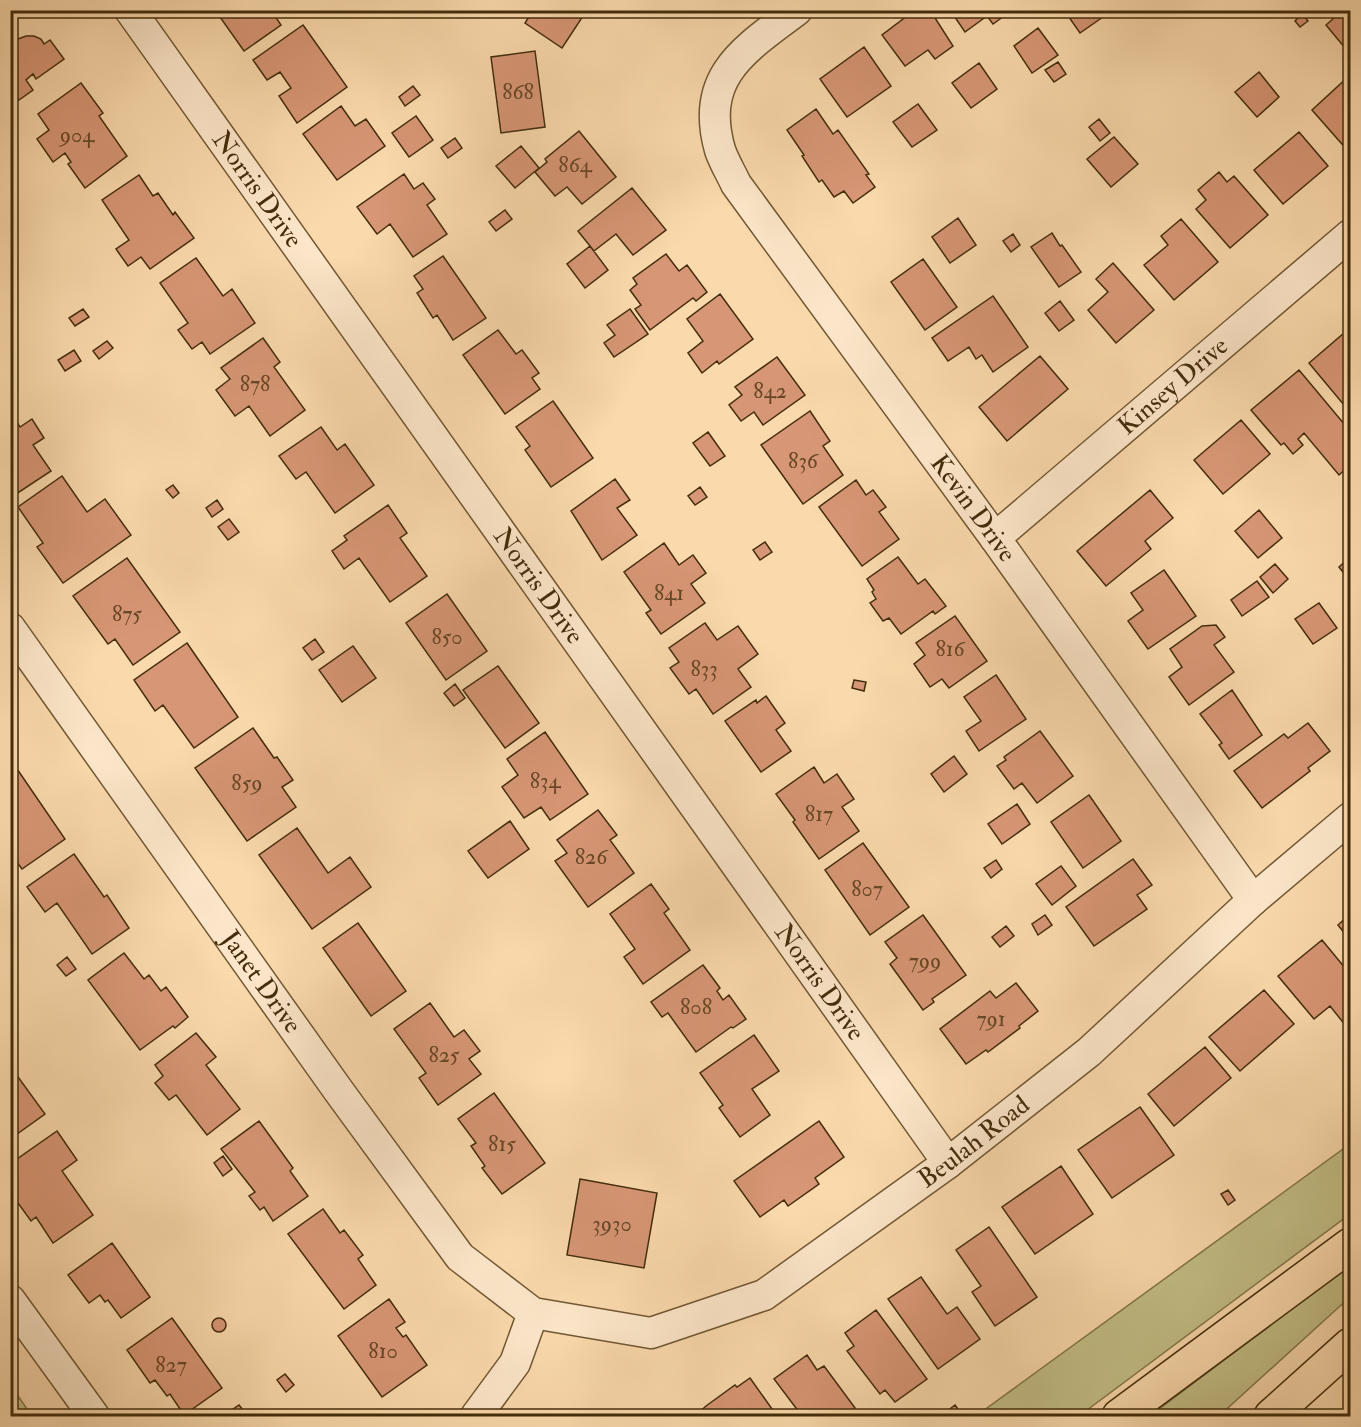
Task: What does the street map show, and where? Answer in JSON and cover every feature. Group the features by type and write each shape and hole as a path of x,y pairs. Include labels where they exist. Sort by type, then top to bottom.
{"highway":[{"path":"1119,1416 1350,1245"},
{"path":"1271,1416 1350,1345"}],"street":[{"name":"Norris Drive","path":"130,10 948,1163"},
{"name":"Kevin Drive","path":"797,10 744,52 722,78 713,106 720,151 736,184 994,538 1253,900"},
{"name":"Kinsey Drive","path":"994,538 1350,235"},
{"name":"Janet Drive","path":"10,628 459,1257 533,1313"},
{"name":"Beulah Road","path":"533,1313 651,1333 764,1295 948,1163 1089,1052 1253,900 1350,818"},
{"path":"10,1300 94,1416"},
{"path":"476,1416 515,1363 533,1313"}],"shaded area":[{"path":"1350,1144 1350,1214 1079,1416 976,1416"},
{"path":"1350,1265 1350,1297 1219,1416 1150,1416"},
{"path":"11,1386 32,1416 11,1416"}],"building":[{"path":"215,10 271,10 281,25 244,51"},
{"path":"533,10 587,10 562,48 525,23"},
{"path":"915,10 930,10 953,46 935,59 928,50 905,66 882,35"},
{"path":"950,10 1011,11 993,24 987,16 965,32"},
{"path":"1064,10 1109,10 1110,12 1080,33"},
{"path":"1343,10 1350,10 1350,54 1326,25"},
{"path":"1302,14 1308,21 1300,27 1295,21"},
{"path":"303,25 347,87 297,123 279,96 291,88 280,72 267,80 253,60"},
{"path":"1038,28 1058,55 1032,73 1014,46"},
{"path":"15,35 18,39 34,36 41,39 44,44 50,40 64,59 36,79 33,74 26,80 33,90 19,100 12,89 10,90 10,38"},
{"path":"864,47 891,86 847,117 820,79"},
{"path":"535,51 545,127 501,133 491,57"},
{"path":"1058,62 1066,74 1054,82 1045,70"},
{"path":"979,63 997,89 971,108 952,83"},
{"path":"1259,72 1279,97 1257,117 1235,92"},
{"path":"1348,77 1350,80 1349,152 1312,110"},
{"path":"81,83 103,113 99,116 127,156 85,188 68,164 71,162 65,153 53,162 37,139 49,130 38,114"},
{"path":"413,86 420,95 405,106 399,97"},
{"path":"918,104 937,130 912,147 893,122"},
{"path":"341,106 355,126 366,119 385,146 337,180 303,134"},
{"path":"816,109 833,134 838,130 869,174 866,175 875,187 853,203 844,191 834,197 822,180 819,182 787,130"},
{"path":"416,116 433,140 409,157 392,133"},
{"path":"1099,119 1110,133 1100,141 1089,127"},
{"path":"579,131 616,177 582,204 567,187 555,196 535,172 547,162 545,159"},
{"path":"1299,132 1328,166 1283,204 1254,170"},
{"path":"1114,137 1138,164 1111,187 1087,159"},
{"path":"455,138 462,148 448,158 441,148"},
{"path":"521,146 539,168 515,188 496,166"},
{"path":"1219,172 1227,182 1234,176 1268,215 1230,248 1196,209 1206,200 1198,190"},
{"path":"404,174 414,189 423,183 435,199 427,205 447,234 413,257 390,224 377,234 357,207"},
{"path":"139,175 153,196 158,193 173,215 175,212 194,238 150,269 141,257 128,266 116,249 129,240 102,200"},
{"path":"632,188 666,230 633,255 616,234 594,251 578,231"},
{"path":"505,210 512,219 496,231 489,222"},
{"path":"958,218 976,245 950,263 932,237"},
{"path":"1181,219 1218,262 1174,300 1144,265 1168,245 1161,236"},
{"path":"1052,233 1081,272 1059,287 1031,247"},
{"path":"1013,234 1020,245 1011,252 1003,241"},
{"path":"590,246 608,270 585,288 567,264"},
{"path":"666,254 679,271 687,265 707,292 696,301 693,298 650,330 635,309 641,305 630,290 637,284 633,278"},
{"path":"443,256 486,318 453,340 437,315 433,318 417,293 423,289 414,276"},
{"path":"196,258 223,296 232,289 255,323 210,354 202,342 192,349 178,330 188,323 160,283"},
{"path":"923,259 957,307 925,330 891,282"},
{"path":"1113,263 1154,310 1116,343 1088,310 1108,292 1096,279"},
{"path":"720,294 753,339 719,364 717,361 702,373 688,353 703,341 687,319"},
{"path":"993,296 1028,347 993,372 982,355 976,359 969,347 948,361 932,338"},
{"path":"1060,301 1074,320 1059,331 1045,313"},
{"path":"83,309 89,317 75,326 69,318"},
{"path":"630,309 648,334 614,357 604,343 615,335 607,325"},
{"path":"1350,328 1350,400 1344,405 1309,363"},
{"path":"498,330 516,354 522,350 539,373 532,378 540,389 505,414 463,355"},
{"path":"263,338 280,362 274,367 305,410 270,436 249,406 235,416 216,390 230,379 221,368"},
{"path":"107,341 113,348 99,359 93,351"},
{"path":"74,350 81,361 65,371 58,360"},
{"path":"1040,356 1068,389 1007,441 979,407"},
{"path":"777,357 805,395 763,425 754,412 741,421 729,405 742,395 735,387"},
{"path":"1299,370 1350,431 1350,465 1339,475 1304,433 1298,439 1303,445 1293,454 1284,443 1281,445 1251,410"},
{"path":"553,401 593,458 551,487 525,450 530,446 516,427"},
{"path":"810,411 830,441 823,446 843,475 803,504 761,445"},
{"path":"10,412 20,427 32,419 44,438 33,445 51,471 10,498"},
{"path":"1241,420 1270,454 1223,494 1194,460"},
{"path":"321,427 337,450 345,444 374,485 335,513 306,472 296,479 279,456"},
{"path":"708,432 725,456 710,466 693,443"},
{"path":"62,476 87,512 105,499 131,535 63,583 37,547 43,543 18,507"},
{"path":"615,479 630,500 617,508 637,535 602,560 571,511"},
{"path":"856,480 866,495 873,490 886,507 879,512 899,539 862,566 819,507"},
{"path":"173,485 179,493 173,498 166,490"},
{"path":"700,487 707,497 695,505 688,496"},
{"path":"1150,490 1173,518 1145,541 1151,549 1106,586 1077,551"},
{"path":"217,500 223,509 212,517 206,508"},
{"path":"388,505 407,533 400,538 427,576 390,602 359,558 344,569 332,551 347,540 344,536"},
{"path":"1259,510 1282,538 1258,558 1235,531"},
{"path":"229,519 239,532 228,540 218,527"},
{"path":"765,542 772,552 760,560 753,550"},
{"path":"664,543 679,565 693,555 706,573 691,584 705,603 661,634 646,613 651,610 624,572"},
{"path":"898,557 918,584 925,579 946,606 935,614 933,611 901,634 889,618 883,621 870,603 876,599 872,592 874,590 867,579"},
{"path":"1350,557 1350,581 1339,567"},
{"path":"127,558 180,632 133,665 115,639 108,644 73,596"},
{"path":"1275,564 1288,579 1273,593 1260,577"},
{"path":"1164,570 1196,616 1148,649 1128,621 1143,610 1131,593"},
{"path":"1257,581 1269,597 1242,616 1231,600"},
{"path":"447,594 487,651 446,680 406,623"},
{"path":"1319,603 1337,628 1313,644 1295,619"},
{"path":"955,616 987,661 949,688 942,679 930,687 914,664 925,655 916,643"},
{"path":"705,623 717,640 738,626 758,654 738,669 751,687 713,714 696,689 689,694 670,668 679,662 669,648"},
{"path":"1216,625 1225,637 1214,645 1234,672 1189,705 1169,677 1182,667 1170,649 1202,626"},
{"path":"315,639 324,652 312,660 303,648"},
{"path":"187,643 238,717 194,748 163,705 155,711 134,680"},
{"path":"353,646 376,678 342,702 319,670"},
{"path":"498,666 539,723 505,748 463,690"},
{"path":"996,675 1026,719 979,751 966,731 981,721 964,697"},
{"path":"854,680 866,682 864,691 852,688"},
{"path":"455,684 465,698 454,706 444,693"},
{"path":"1232,690 1262,735 1229,759 1219,745 1222,743 1200,714"},
{"path":"766,696 785,723 776,730 791,751 761,772 725,721"},
{"path":"1308,723 1330,751 1308,768 1310,771 1262,808 1234,771 1284,734 1288,738"},
{"path":"253,728 293,780 282,787 296,807 247,841 195,768"},
{"path":"1040,731 1073,776 1037,803 1022,783 1014,789 997,766 1006,760 1004,757"},
{"path":"545,732 588,794 550,820 541,807 524,818 502,787 518,775 507,759"},
{"path":"954,756 967,774 944,792 931,774"},
{"path":"15,766 65,839 22,869 10,853 10,769"},
{"path":"814,767 824,783 837,774 854,799 842,807 859,831 819,859 776,794"},
{"path":"1089,795 1121,841 1083,868 1051,822"},
{"path":"1017,804 1030,824 1002,844 988,824"},
{"path":"598,810 617,835 610,840 634,873 588,907 555,861 567,853 557,840"},
{"path":"510,821 529,849 488,878 468,851"},
{"path":"297,828 328,873 350,857 371,887 312,929 259,855"},
{"path":"863,843 909,907 870,935 825,870"},
{"path":"74,854 104,897 107,895 129,928 92,954 57,903 45,912 27,887"},
{"path":"1133,859 1152,885 1137,895 1147,909 1094,946 1066,907"},
{"path":"996,860 1002,869 991,878 984,868"},
{"path":"1061,866 1076,886 1052,905 1036,884"},
{"path":"651,884 669,909 664,913 690,950 643,984 624,957 635,949 610,914"},
{"path":"1350,914 1350,940 1338,925"},
{"path":"923,915 966,975 932,999 934,1002 923,1010 890,964 897,958 885,942"},
{"path":"1045,915 1052,925 1038,935 1032,924"},
{"path":"358,923 406,991 371,1016 323,948"},
{"path":"1006,926 1014,936 1000,947 992,937"},
{"path":"1322,940 1350,974 1350,1031 1330,1006 1314,1019 1278,976"},
{"path":"124,953 144,979 149,975 161,991 166,987 188,1017 140,1050 88,980"},
{"path":"67,957 76,969 66,976 57,965"},
{"path":"703,965 720,988 717,991 723,1000 729,995 746,1019 696,1052 668,1013 662,1017 651,1002"},
{"path":"1016,983 1038,1011 988,1052 986,1050 966,1064 940,1029 990,991 996,998"},
{"path":"1264,990 1294,1024 1240,1071 1209,1037"},
{"path":"430,1003 454,1037 464,1030 480,1051 469,1059 481,1074 438,1105 419,1078 426,1073 394,1029"},
{"path":"196,1033 216,1057 206,1065 240,1109 207,1135 176,1095 169,1100 155,1083 163,1076 155,1065"},
{"path":"754,1035 779,1071 752,1089 770,1115 740,1137 719,1108 723,1105 700,1073"},
{"path":"1205,1047 1231,1078 1174,1126 1148,1094"},
{"path":"10,1066 45,1114 10,1139"},
{"path":"494,1093 545,1163 502,1194 482,1168 485,1166 471,1146 476,1143 458,1119"},
{"path":"1140,1107 1174,1155 1112,1198 1078,1150"},
{"path":"259,1121 293,1168 290,1171 308,1196 273,1221 264,1207 260,1210 249,1196 255,1192 221,1149"},
{"path":"819,1121 844,1157 815,1178 819,1184 788,1206 784,1200 760,1217 734,1181"},
{"path":"57,1131 77,1160 62,1171 93,1215 53,1243 36,1217 31,1221 10,1192 10,1164"},
{"path":"223,1156 232,1169 223,1176 214,1163"},
{"path":"1061,1166 1093,1214 1035,1254 1002,1207"},
{"path":"580,1179 657,1193 644,1268 567,1255"},
{"path":"1228,1190 1235,1200 1228,1205 1221,1194"},
{"path":"323,1209 340,1233 344,1230 363,1255 358,1259 376,1285 344,1309 288,1234"},
{"path":"989,1227 1037,1297 995,1326 972,1292 981,1286 956,1250"},
{"path":"112,1243 150,1297 121,1318 108,1300 105,1302 100,1295 89,1303 68,1275"},
{"path":"921,1277 947,1314 957,1307 980,1339 938,1369 888,1299"},
{"path":"389,1299 405,1322 396,1328 403,1337 406,1335 427,1365 382,1397 338,1336"},
{"path":"876,1310 927,1379 895,1402 885,1390 880,1394 847,1351 854,1346 845,1333"},
{"path":"172,1318 222,1388 184,1415 170,1394 167,1396 155,1380 150,1383 127,1350"},
{"path":"216,1318 222,1318 226,1325 222,1332 216,1332 212,1328 212,1322"},
{"path":"807,1355 817,1370 824,1366 855,1408 849,1413 851,1416 802,1416 774,1379"},
{"path":"285,1374 294,1385 286,1392 277,1380"},
{"path":"750,1378 777,1416 695,1416 735,1385 737,1387"},
{"path":"239,1405 248,1416 223,1416"},
{"path":"955,1405 963,1416 952,1416 947,1411"}]}
